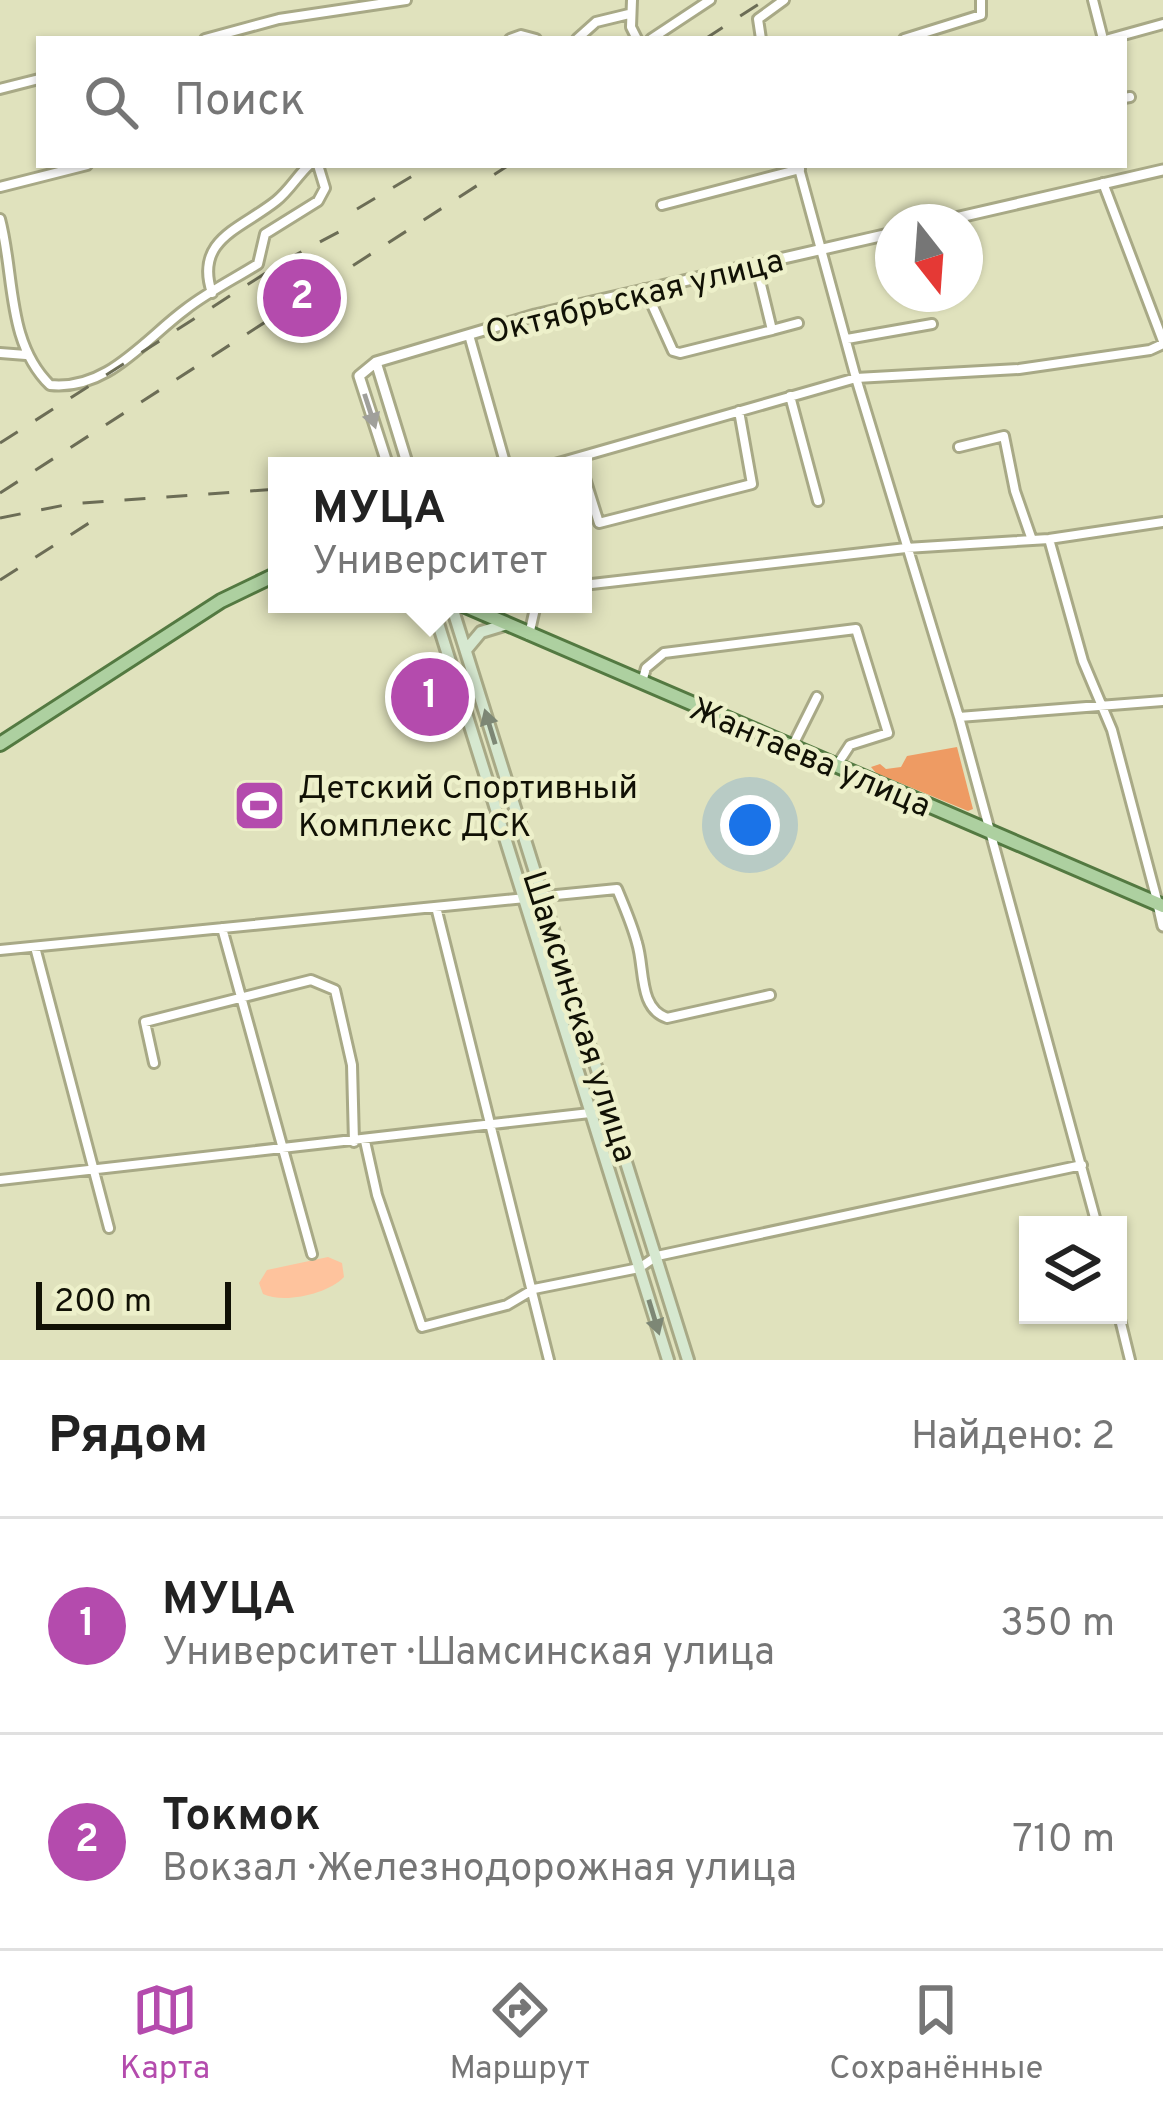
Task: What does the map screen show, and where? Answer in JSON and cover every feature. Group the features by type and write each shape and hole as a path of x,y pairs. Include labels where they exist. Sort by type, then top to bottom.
{"main road":[{"path":"0,744 221,601 268,578"},
{"name":"Шамсинская улица","path":"435,613 668,1360"},
{"name":"Шамсинская улица","path":"454,613 688,1360"},
{"name":"Жантаева улица","path":"479,613 1161,905"},
{"path":"466,650 481,632 504,625"}],"street":[{"path":"235,36 340,8 406,0"},
{"path":"632,0 629,14 636,36"},
{"path":"656,36 710,0"},
{"path":"760,36 762,14 784,0"},
{"path":"914,36 981,15 981,0"},
{"path":"1093,0 1105,36"},
{"path":"580,36 596,22 629,14"},
{"path":"1117,36 1163,24"},
{"path":"0,89 36,80"},
{"path":"0,187 75,168"},
{"path":"212,293 205,271 212,249 279,199 306,168"},
{"path":"0,219 26,355 50,385 72,387 89,382 137,351 186,308 258,264 266,234 318,201 325,188 320,168"},
{"path":"662,206 795,168"},
{"path":"799,168 904,548 959,717 1095,1216"},
{"path":"983,211 1163,170"},
{"path":"592,461 739,411 856,378 1019,369 1150,350 1163,343 1103,183"},
{"name":"Октябрьская улица","path":"376,362 535,315 875,236"},
{"path":"756,264 772,330"},
{"path":"645,289 676,353 798,323"},
{"path":"847,339 932,324"},
{"path":"469,335 503,457"},
{"path":"0,353 26,355"},
{"path":"385,457 359,376 376,362 405,457"},
{"path":"790,396 818,501"},
{"path":"592,501 599,524 752,484 739,411"},
{"path":"959,446 1004,436 1032,540"},
{"path":"592,584 904,548 1049,539 1163,522"},
{"path":"1049,539 1083,661 1103,708 1161,905 1163,926"},
{"path":"529,635 534,613"},
{"path":"641,683 646,668 664,653 856,629 888,734 850,746 836,766"},
{"path":"792,747 817,697"},
{"path":"959,717 1163,701"},
{"path":"0,950 617,889 638,944 649,1001 659,1016 770,995"},
{"path":"436,907 549,1360"},
{"path":"222,928 312,1254"},
{"path":"34,947 109,1228"},
{"path":"154,1063 145,1022 311,980 335,991 352,1065 360,1142 422,1327 507,1305 534,1289 639,1268 657,1256 1082,1165"},
{"path":"0,1180 590,1113"},
{"path":"1121,1324 1130,1360"}],"shaded area":[{"path":"957,747 973,809 968,811 871,767 901,767 907,756"},
{"path":"328,1257 342,1263 344,1277 337,1283 294,1297 263,1294 259,1283 267,1270"}],"railway":[{"path":"710,36 765,0"},
{"path":"357,209 426,168"},
{"path":"0,493 504,168"},
{"path":"0,443 286,260 348,227"},
{"path":"0,518 70,504 268,490"},
{"path":"0,580 89,523"}],"place":[{"name":"Токмок","path":"302,298"},
{"name":"МУЦА","path":"430,697"},
{"name":"Детский Спортивный Комплекс ДСК","path":"259,805"}]}
